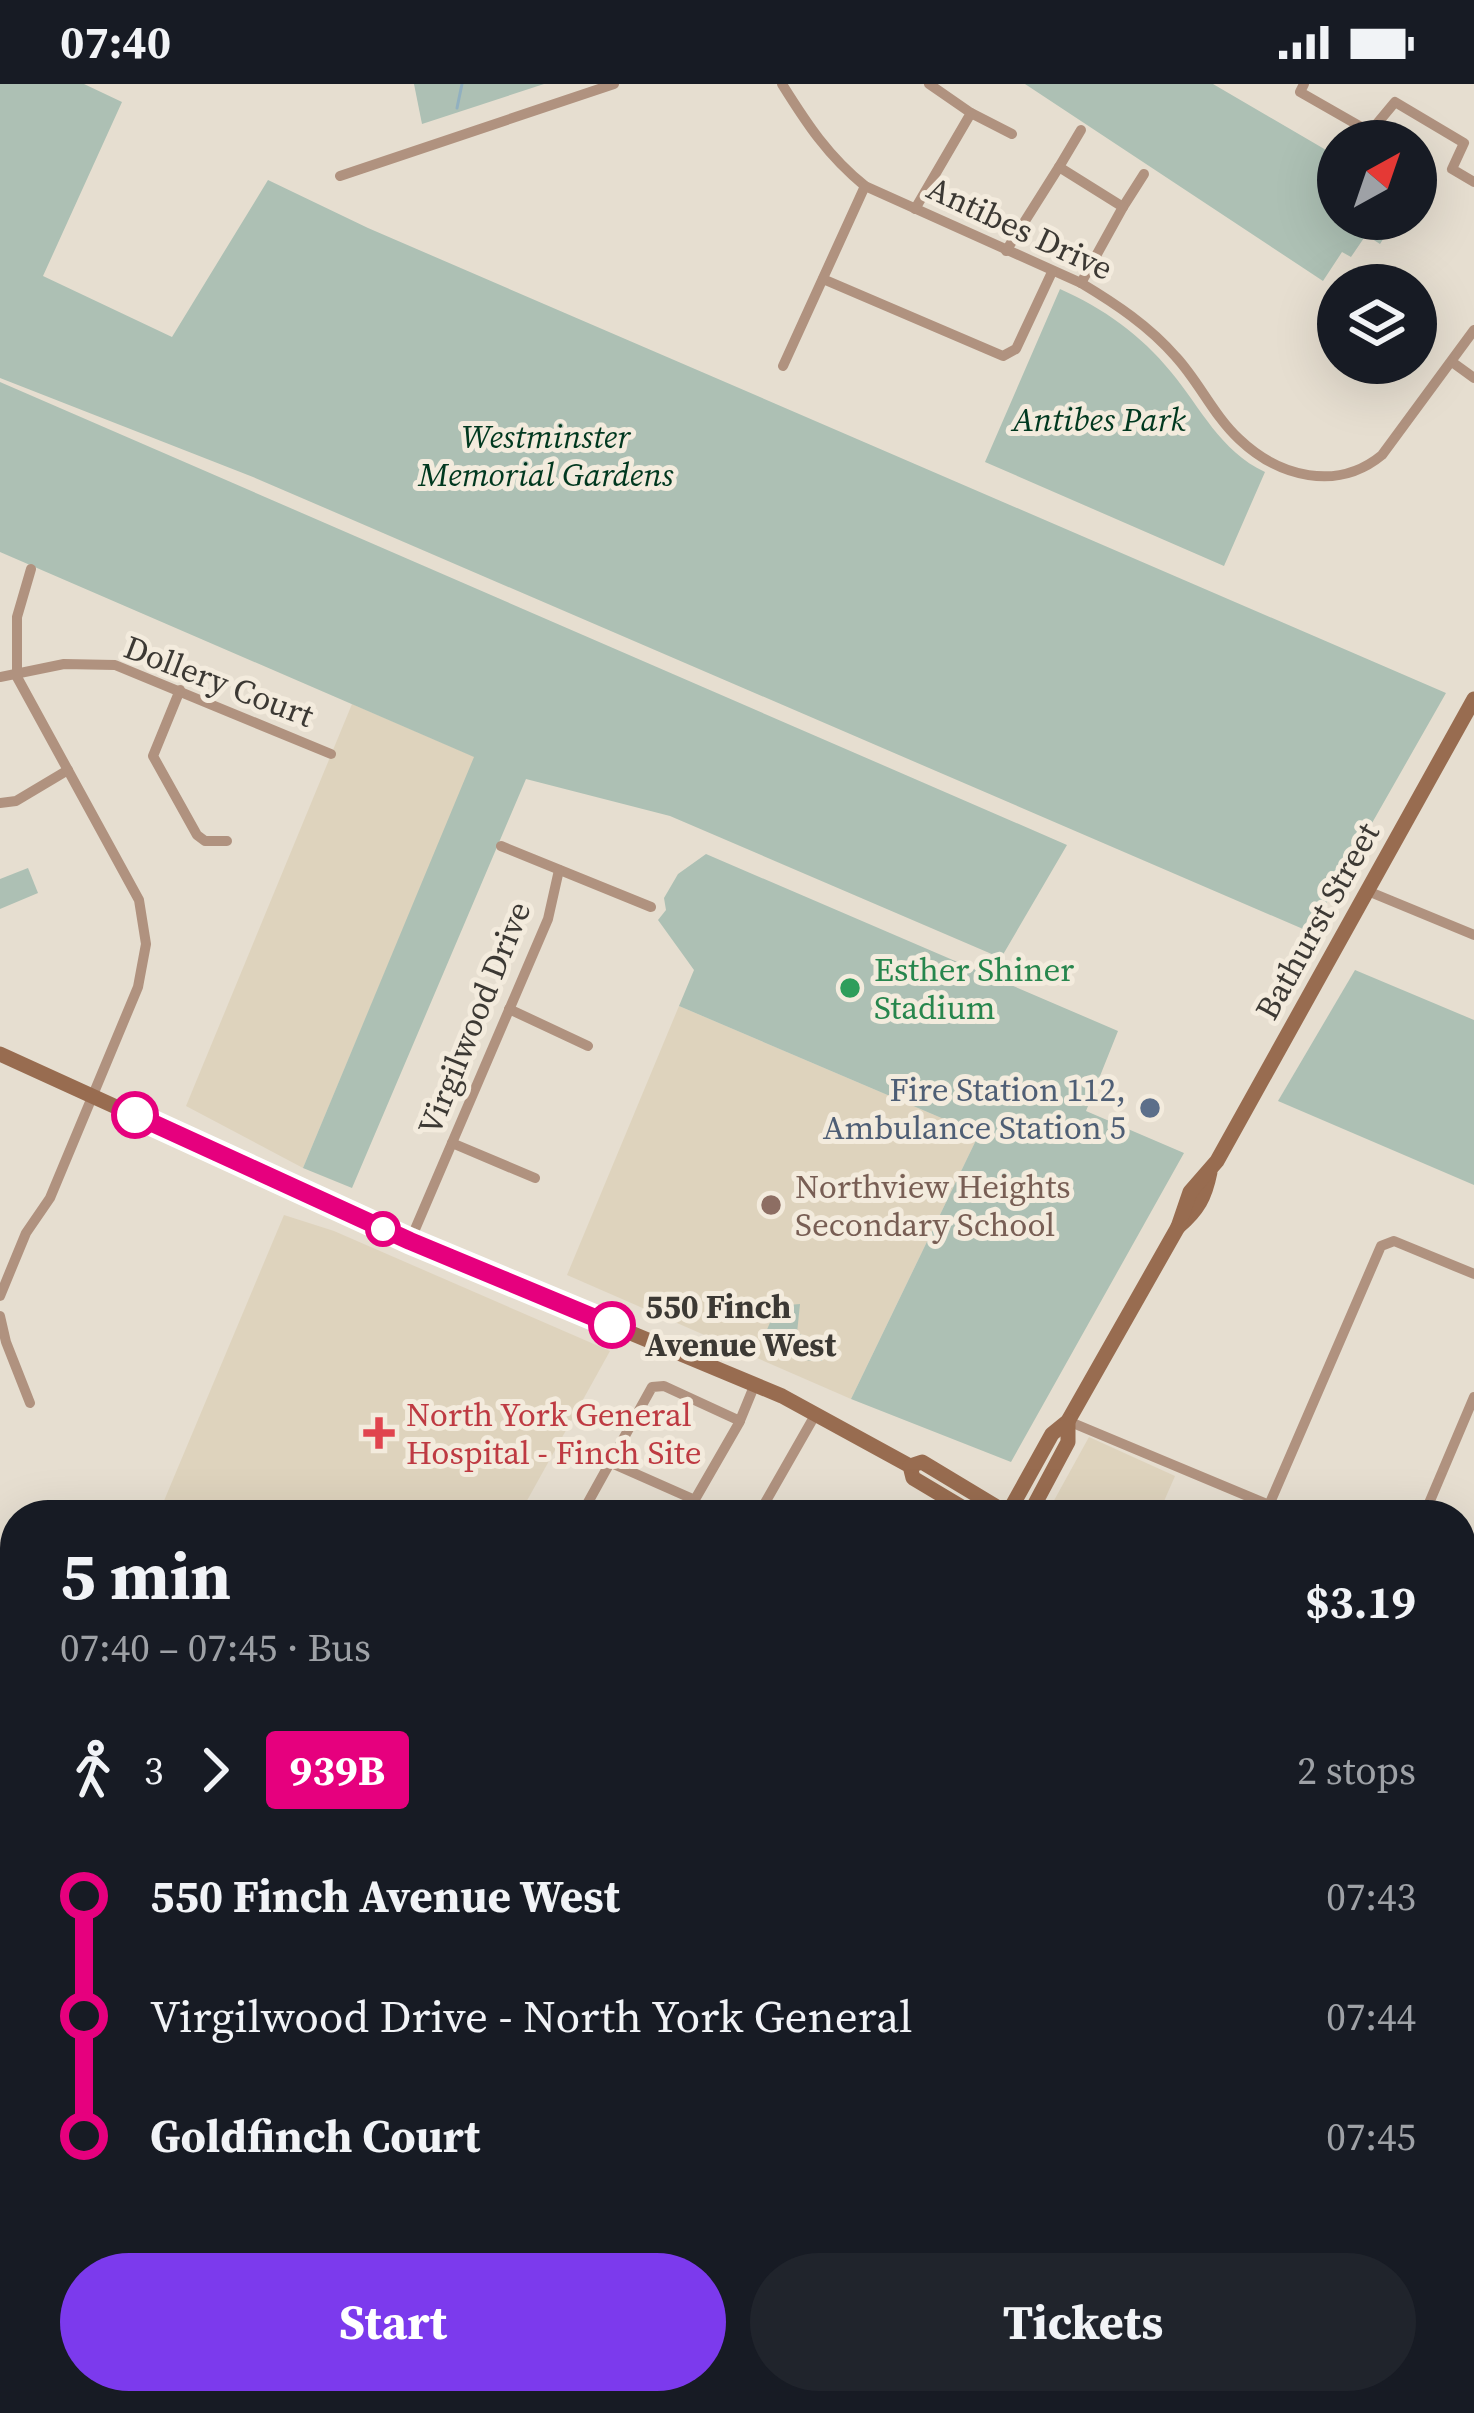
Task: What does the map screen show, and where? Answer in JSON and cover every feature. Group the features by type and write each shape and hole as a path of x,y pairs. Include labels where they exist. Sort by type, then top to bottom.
{"main road":[{"name":"Bathurst Street","path":"1016,1500 1052,1435 1068,1420 1178,1227 1190,1192 1210,1172 1474,699"},
{"path":"0,1054 410,1241 755,1384 910,1466 922,1462 984,1500"},
{"name":"Bathurst Street","path":"1037,1500 1068,1442 1068,1420"},
{"path":"910,1466 913,1478 950,1500"}],"street":[{"path":"340,176 614,84"},
{"name":"Antibes Drive","path":"782,84 815,139 865,186 1111,300 1156,335 1240,440 1284,466 1331,479 1348,475 1382,455 1474,330"},
{"path":"929,84 1012,134"},
{"path":"1304,84 1300,92 1370,132 1395,102 1430,122 1464,143 1452,169 1474,182"},
{"path":"915,209 971,113"},
{"path":"1006,251 1081,130"},
{"path":"1059,167 1123,208"},
{"path":"1081,283 1144,174"},
{"path":"783,366 865,186"},
{"path":"823,279 1003,356 1016,349 1052,272"},
{"path":"1452,362 1474,378"},
{"path":"0,1296 26,1233 50,1198 138,987 146,944 140,900 17,676 17,616 31,569"},
{"name":"Dollery Court","path":"0,677 64,664 115,665 331,754"},
{"path":"180,690 153,756 196,836 205,842 227,841"},
{"path":"0,803 16,801 68,770"},
{"name":"Virgilwood Drive","path":"410,1241 548,920 559,870 501,846"},
{"path":"559,870 651,907"},
{"path":"1370,892 1474,935"},
{"path":"509,1009 588,1046"},
{"path":"452,1143 535,1178"},
{"path":"1271,1500 1381,1246 1394,1241 1474,1274"},
{"path":"0,1316 5,1342 30,1403"},
{"path":"609,1462 694,1500 755,1384"},
{"path":"589,1500 655,1386 740,1420"},
{"path":"1430,1500 1474,1397"},
{"path":"767,1500 814,1417"},
{"path":"1068,1420 1257,1500"}],"shaded area":[{"path":"352,704 475,757 303,1168 186,1106"},
{"name":"Northview Heights Secondary School","path":"679,1006 979,1134 851,1399 567,1275"},
{"name":"North York General Hospital - Finch Site","path":"284,1215 334,1231 610,1351 527,1500 164,1500"},
{"path":"1089,1437 1175,1476 1165,1500 1054,1500"}],"green space":[{"name":"Westminster Memorial Gardens","path":"0,84 84,84 122,102 43,276 172,337 268,180 368,228 1446,693 1310,932 253,477 0,378"},
{"path":"414,84 544,84 422,124"},
{"path":"1025,84 1213,84 1317,145 1317,240 1363,240 1351,257 1342,252 1334,264 1317,264 1317,277"},
{"name":"Antibes Park","path":"1060,289 1134,334 1171,372 1223,441 1265,472 1224,566 985,462"},
{"path":"0,382 1067,845 1001,958 670,816 526,779 352,1188 303,1168 474,757 0,552"},
{"path":"706,854 1118,1031 1086,1111 1184,1153 1011,1462 851,1399 979,1134 679,1006 694,970 658,920 678,874"},
{"path":"28,868 38,893 0,909 0,879"},
{"path":"1355,970 1474,1020 1474,1185 1278,1101"},
{"path":"800,1304 797,1333 824,1344 822,1361 790,1354 766,1332 777,1306"}],"waterway":[{"path":"457,108 462,84"}],"bus line":[{"name":"939B","path":"135,1115 410,1241 612,1325"}],"place":[{"name":"Esther Shiner Stadium","path":"850,988"},
{"name":"Fire Station 112, Ambulance Station 5","path":"1150,1108"},
{"name":"Northview Heights Secondary School","path":"771,1205"},
{"name":"550 Finch Avenue West","path":"612,1325"},
{"name":"North York General Hospital - Finch Site","path":"379,1433"}]}
